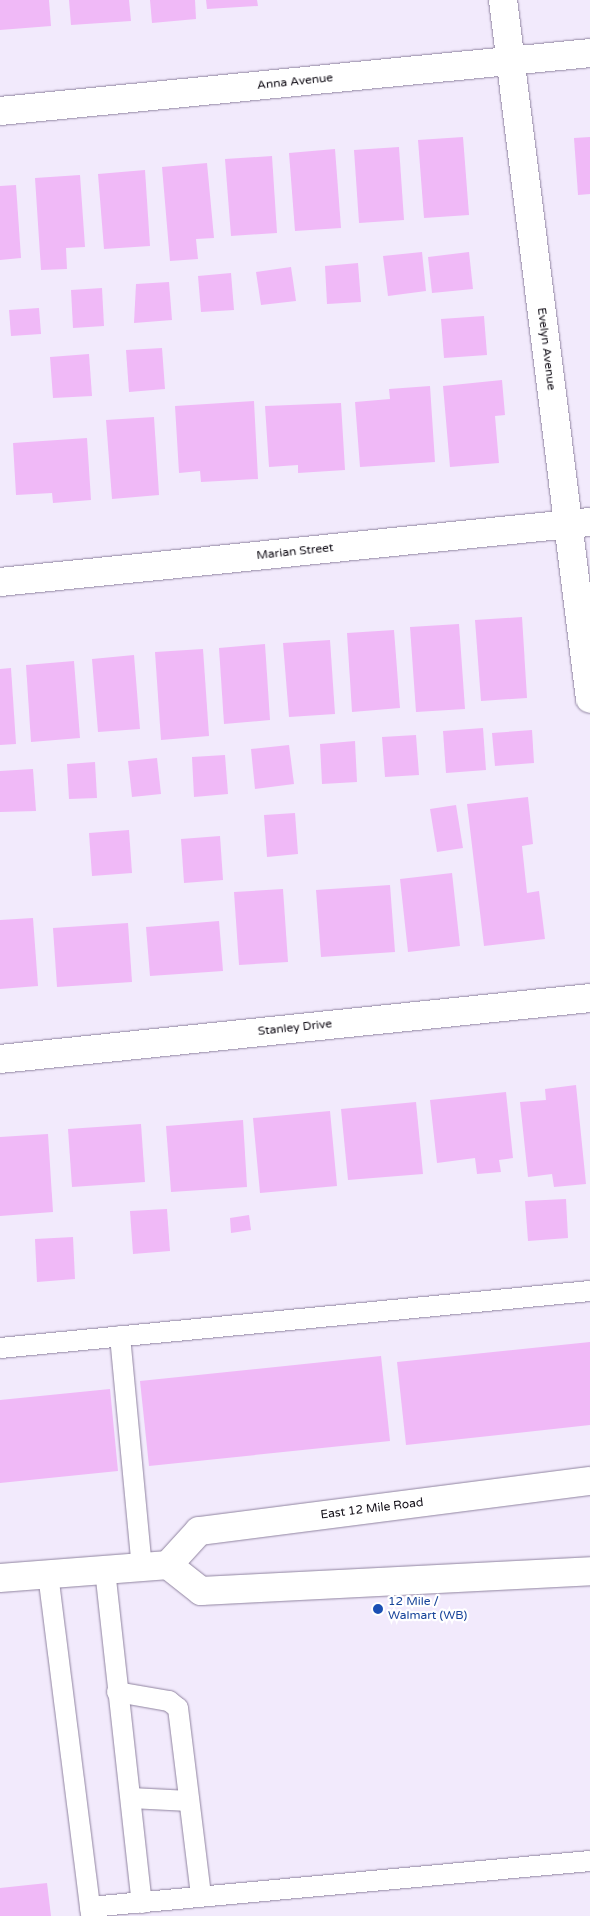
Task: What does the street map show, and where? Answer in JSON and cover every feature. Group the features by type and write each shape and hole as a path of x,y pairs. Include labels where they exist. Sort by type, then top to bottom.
{"street":[{"name":"Evelyn Avenue","path":"503,0 510,62 579,523 590,699"},
{"name":"Anna Avenue","path":"0,111 590,53"},
{"name":"Marian Street","path":"0,582 579,523"},
{"name":"Stanley Drive","path":"0,1058 590,998"},
{"name":"East 12 Mile Road","path":"155,1566 199,1531 590,1481"},
{"path":"0,1578 155,1566 201,1591 590,1571"}],"lane":[{"path":"0,1348 590,1291"},
{"path":"120,1336 155,1566"},
{"path":"105,1570 117,1692 142,1902"},
{"path":"48,1574 90,1911 142,1902 201,1896 590,1861"},
{"path":"117,1692 169,1701 178,1708 201,1896"},
{"path":"131,1798 189,1801"}],"building":[{"path":"0,0 49,0 51,26 0,30"},
{"path":"69,0 129,0 131,21 71,25"},
{"path":"150,0 195,0 196,19 152,23"},
{"path":"206,0 257,0 258,6 207,9"},
{"path":"463,137 469,215 424,218 418,140"},
{"path":"590,137 590,194 578,195 574,138"},
{"path":"399,147 404,220 359,223 354,150"},
{"path":"335,149 341,228 295,231 289,153"},
{"path":"272,156 277,233 231,236 225,159"},
{"path":"207,163 214,238 196,239 198,259 170,261 162,167"},
{"path":"145,170 150,246 104,249 98,174"},
{"path":"80,175 85,247 66,248 67,269 41,270 35,178"},
{"path":"16,185 21,258 0,260 0,186"},
{"path":"422,252 426,291 388,296 383,256"},
{"path":"469,252 473,289 432,293 428,257"},
{"path":"358,263 361,302 327,304 325,266"},
{"path":"291,267 296,301 261,305 256,272"},
{"path":"231,273 234,310 201,312 198,276"},
{"path":"169,282 172,320 134,323 136,284"},
{"path":"102,288 104,326 73,328 71,290"},
{"path":"39,308 41,334 11,336 9,310"},
{"path":"484,316 487,355 444,358 441,319"},
{"path":"162,348 165,389 129,392 126,350"},
{"path":"89,354 92,396 53,398 50,357"},
{"path":"502,380 505,415 495,416 499,463 450,467 443,386"},
{"path":"430,386 435,462 360,467 355,402 390,399 389,389"},
{"path":"254,401 258,479 201,482 200,471 179,473 175,406"},
{"path":"341,403 345,470 298,473 298,465 269,467 265,406"},
{"path":"154,417 159,495 112,499 106,420"},
{"path":"87,438 91,500 53,503 52,493 16,495 13,443"},
{"path":"522,617 527,698 481,701 475,620"},
{"path":"459,624 465,709 416,712 410,627"},
{"path":"394,630 400,708 352,712 347,633"},
{"path":"330,640 335,714 289,717 283,643"},
{"path":"265,644 270,720 224,724 219,648"},
{"path":"203,649 209,736 161,740 155,652"},
{"path":"134,655 140,729 98,732 92,659"},
{"path":"74,661 80,738 31,742 26,665"},
{"path":"11,668 16,744 0,745 0,669"},
{"path":"483,728 486,770 446,773 443,731"},
{"path":"532,730 534,763 495,766 492,733"},
{"path":"416,735 419,775 385,777 382,737"},
{"path":"355,741 357,782 322,784 320,744"},
{"path":"289,745 294,784 255,789 251,749"},
{"path":"225,755 228,794 194,797 192,757"},
{"path":"157,758 161,794 132,797 128,761"},
{"path":"95,762 97,798 69,799 67,764"},
{"path":"33,769 36,811 0,812 0,771"},
{"path":"528,797 533,844 522,846 527,893 539,891 545,939 484,946 467,804"},
{"path":"456,805 463,848 437,852 430,809"},
{"path":"295,813 298,854 267,857 264,815"},
{"path":"129,830 132,873 92,876 89,833"},
{"path":"220,836 223,880 184,883 181,839"},
{"path":"452,873 460,946 408,952 400,879"},
{"path":"390,885 395,952 321,957 316,890"},
{"path":"283,889 288,962 239,965 234,892"},
{"path":"33,918 38,986 0,989 0,920"},
{"path":"219,921 223,971 150,976 146,927"},
{"path":"128,923 132,982 57,987 53,928"},
{"path":"576,1085 586,1184 554,1187 552,1174 528,1177 520,1102 546,1100 545,1089"},
{"path":"506,1092 513,1158 499,1160 501,1172 477,1174 475,1158 437,1163 430,1100"},
{"path":"416,1102 423,1174 348,1180 341,1109"},
{"path":"330,1111 337,1186 260,1193 253,1118"},
{"path":"243,1120 247,1187 171,1192 166,1126"},
{"path":"141,1124 145,1182 72,1187 68,1129"},
{"path":"48,1134 53,1212 0,1216 0,1137"},
{"path":"566,1199 568,1238 528,1241 525,1201"},
{"path":"167,1209 170,1251 133,1254 130,1211"},
{"path":"249,1215 251,1230 231,1233 230,1218"},
{"path":"73,1237 75,1279 37,1282 35,1239"},
{"path":"590,1342 590,1425 406,1445 397,1362"},
{"path":"381,1356 390,1441 149,1466 140,1381"},
{"path":"110,1389 118,1471 0,1483 0,1400"},
{"path":"47,1883 51,1916 0,1916 0,1888"}],"place":[{"name":"12 Mile / Walmart (WB)","path":"378,1609"}]}
